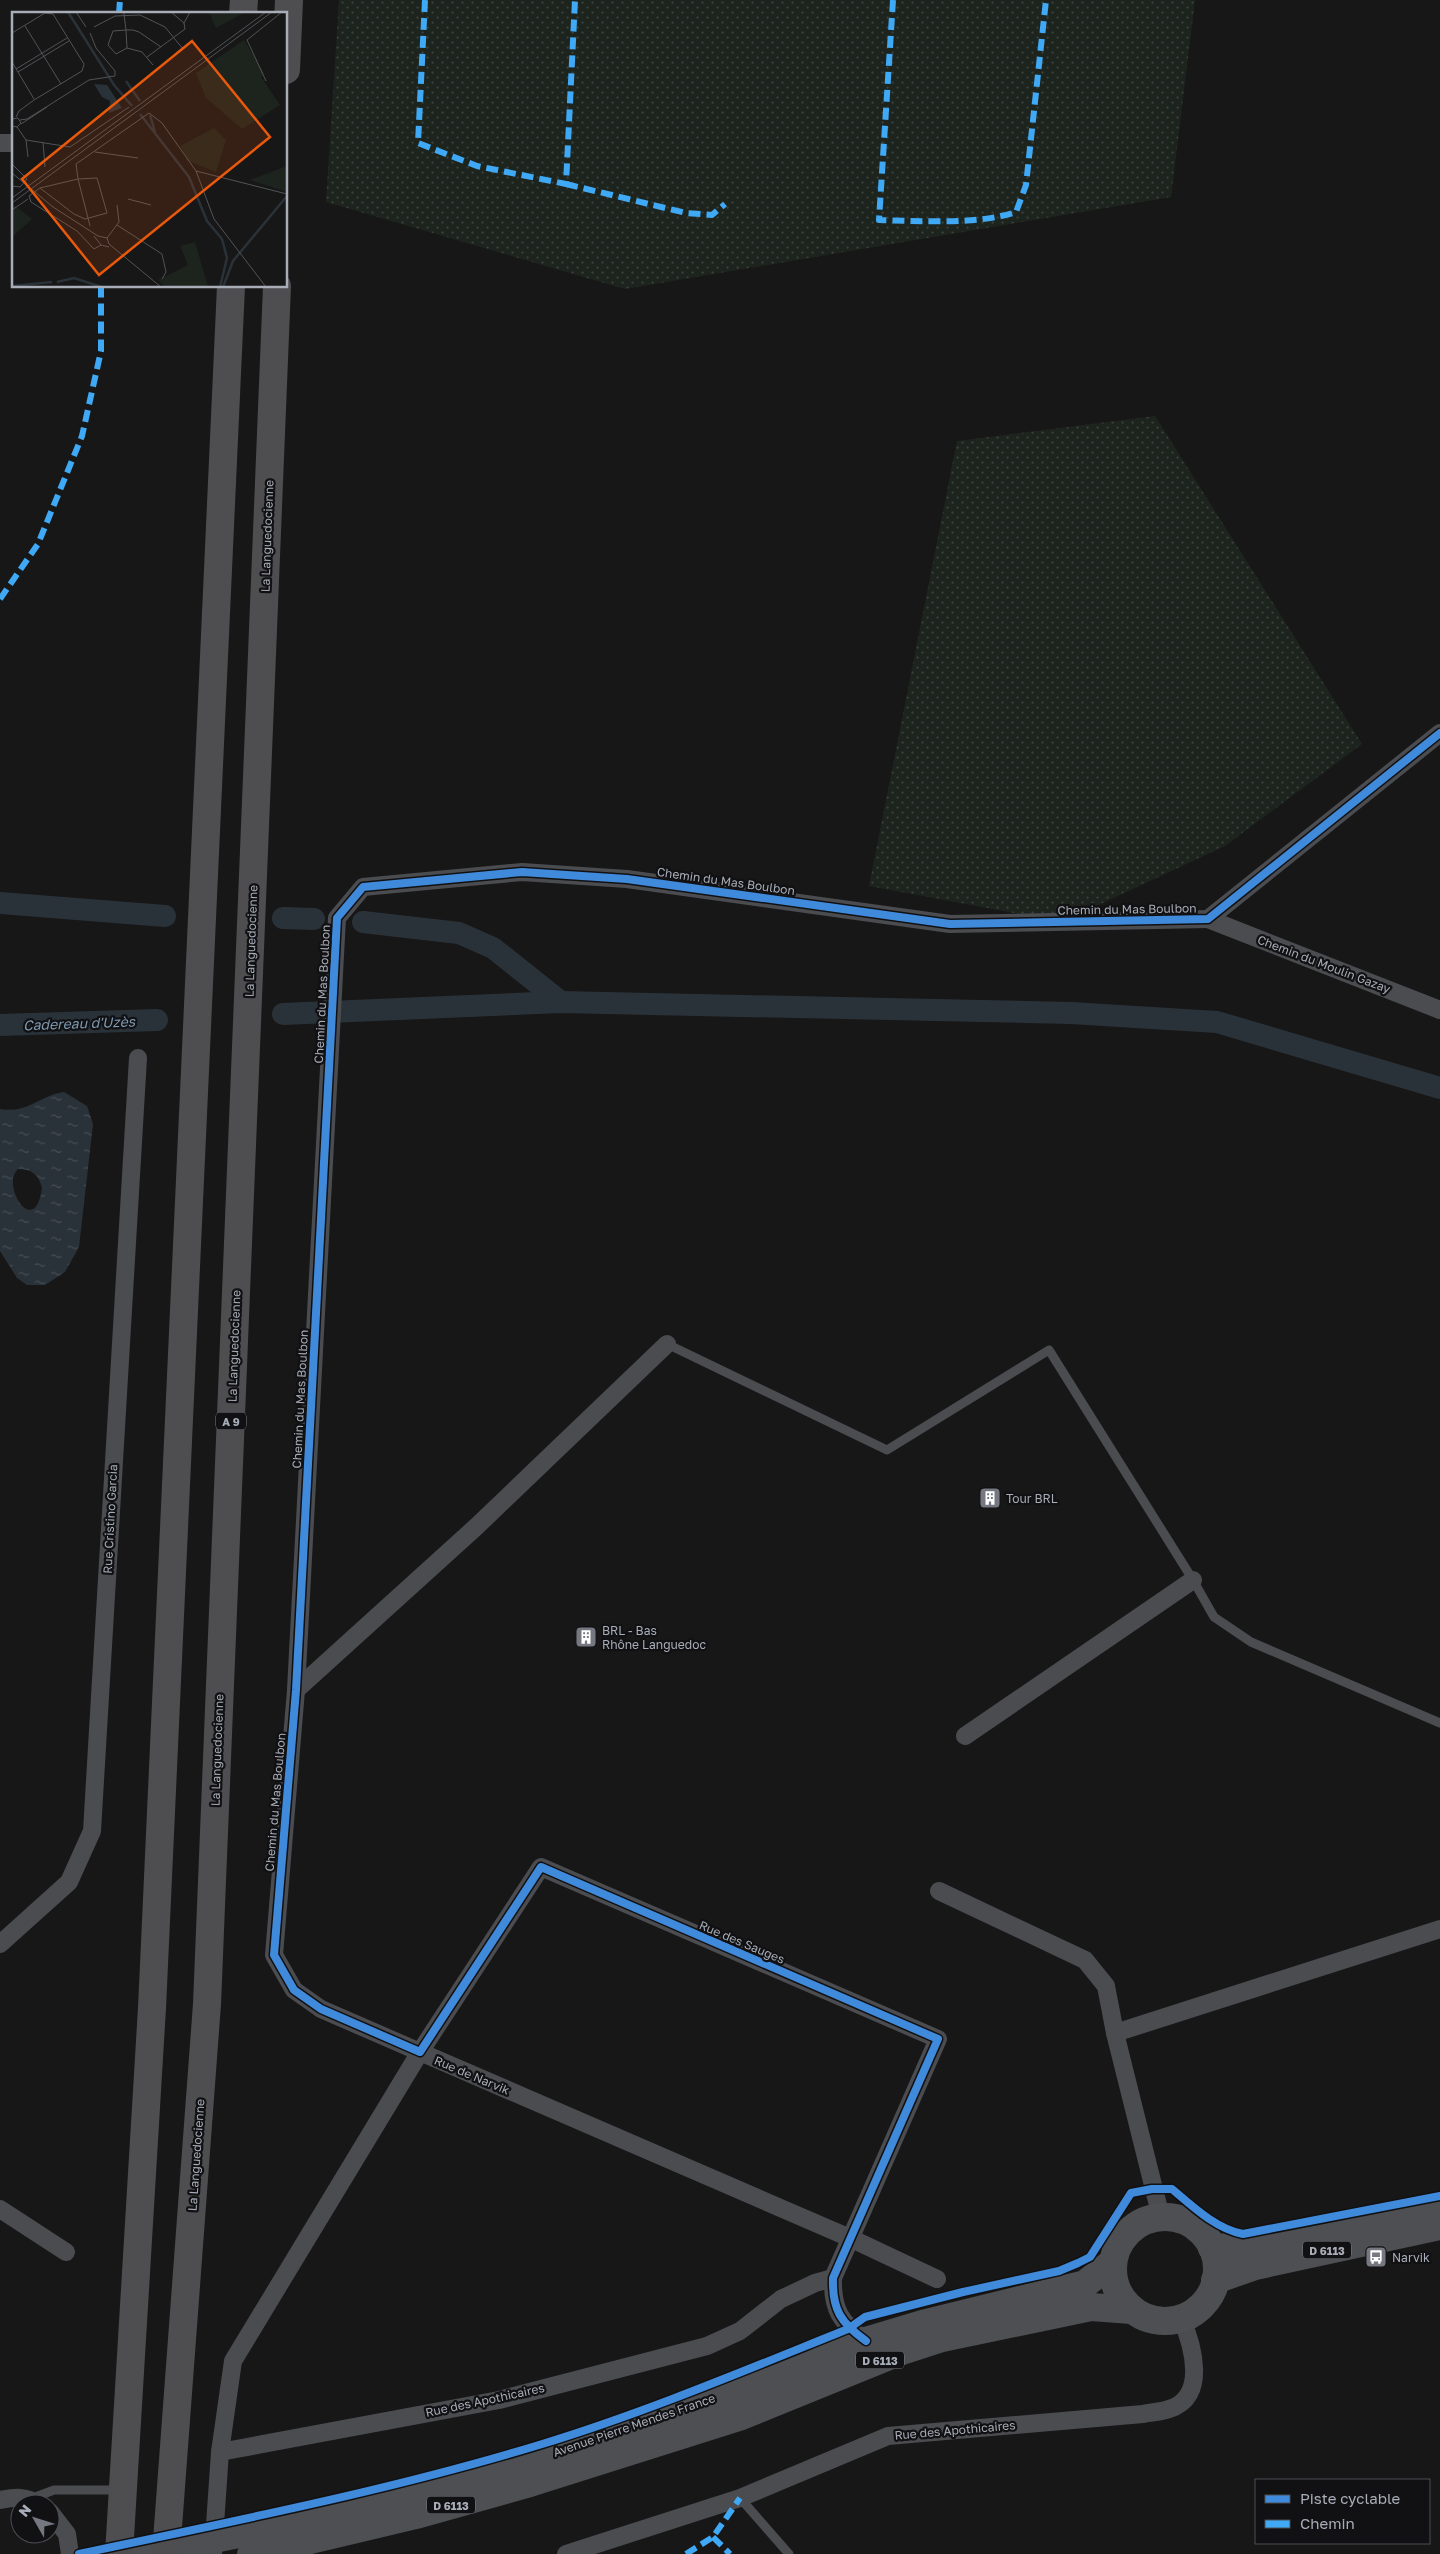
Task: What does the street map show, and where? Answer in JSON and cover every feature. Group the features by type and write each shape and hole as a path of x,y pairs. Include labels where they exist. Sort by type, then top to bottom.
{"highway":[{"path":"288,23 289,0"},
{"path":"119,2554 153,1998 231,288"},
{"name":"La Languedocienne","path":"166,2554 207,2004 277,288"}],"main road":[{"name":"D 6113","path":"1212,2248 1440,2206"},
{"path":"1161,2217 1177,2218 1192,2224 1204,2234 1212,2248 1216,2263 1215,2280 1209,2297 1197,2310 1181,2318 1164,2321 1147,2318 1132,2310 1120,2296 1114,2280 1113,2262 1119,2245 1129,2231 1144,2222 1161,2217"},
{"name":"D 6113","path":"1215,2280 1255,2266 1440,2226"},
{"name":"Avenue Pierre Mendes France","path":"258,2545 607,2437 866,2341 926,2323 1085,2284 1113,2262"},
{"name":"Avenue Pierre Mendes France","path":"141,2554 258,2545 416,2516 530,2483 738,2417 900,2352 942,2338 1091,2307 1132,2310"}],"street":[{"name":"Chemin du Mas Boulbon","path":"420,2052 321,2009 294,1990 274,1955 296,1690 337,918 364,887 522,872 627,879 950,924 1208,919 1440,733"},
{"name":"Chemin du Moulin Gazay","path":"1208,919 1440,1010"},
{"name":"Rue Cristino Garcia","path":"0,1944 69,1882 92,1830 138,1058"},
{"path":"296,1690 477,1526 667,1344"},
{"path":"966,1736 1193,1580"},
{"name":"Rue des Sauges","path":"420,2052 541,1867 938,2039 850,2238"},
{"path":"939,1891 1085,1960 1106,1986 1115,2032 1161,2217"},
{"path":"1115,2032 1440,1929"},
{"name":"Rue de Narvik","path":"220,2452 234,2361 420,2052 850,2238 937,2279"},
{"path":"0,2209 66,2252"},
{"path":"850,2238 833,2278 832,2297 836,2309 848,2329 866,2341"},
{"name":"Rue des Apothicaires","path":"220,2452 499,2400 707,2346 740,2331 781,2299 815,2283 833,2278"},
{"name":"Rue des Apothicaires","path":"566,2554 740,2498 888,2436 1143,2414 1171,2409 1189,2395 1196,2375 1187,2332 1181,2318"},
{"path":"213,2554 220,2452"},
{"path":"60,2525 67,2534 70,2554"}],"lane":[{"path":"667,1344 887,1450 1049,1350 1193,1580 1214,1617 1251,1642 1440,1723"},
{"path":"47,2494 54,2490 123,2490"},
{"path":"740,2498 789,2554"}],"shaded area":[{"path":"339,0 1195,0 1171,197 625,289 326,202"},
{"path":"1155,416 1362,744 1225,846 1062,922 869,886 957,441"}],"water":[{"path":"64,1092 87,1106 93,1124 79,1247 65,1272 45,1285 27,1285 17,1278 0,1251 0,1109 10,1110 26,1107","holes":["18,1169 31,1172 39,1180 42,1188 38,1203 33,1209 27,1209 16,1196 13,1186 14,1177"]}],"waterway":[{"path":"0,903 165,916"},
{"path":"283,918 314,919"},
{"path":"363,922 459,933 493,948 561,1002"},
{"path":"283,1014 561,1002 1071,1013 1217,1022 1440,1088"},
{"name":"Cadereau d'Uzès","path":"0,1025 157,1020"}],"marked path":[{"path":"119,12 120,0"},
{"path":"425,0 418,143 477,166 566,184 575,0"},
{"path":"893,0 879,220 930,221 967,221 1016,212 1026,185 1046,0"},
{"path":"566,184 686,213 712,215 725,204"},
{"path":"0,599 38,544 82,436 101,351 101,288"},
{"path":"686,2554 713,2537 740,2498"},
{"path":"713,2537 730,2554"}],"cycle path":[{"path":"866,2341 850,2328 840,2315 834,2299 833,2278 938,2039 541,1867 420,2052 321,2009 294,1990 274,1955 296,1690 337,918 363,887 522,872 627,879 950,924 1208,919 1440,733"},
{"path":"79,2554 368,2491 482,2462 578,2433 656,2405 848,2329 865,2317 963,2292 1059,2271 1090,2257 1131,2193 1152,2189 1172,2189 1214,2222 1243,2234 1440,2196"}],"place":[{"name":"Tour BRL","path":"990,1498"},
{"name":"BRL - Bas Rhône Languedoc","path":"586,1637"},
{"name":"Narvik","path":"1376,2257"}]}
